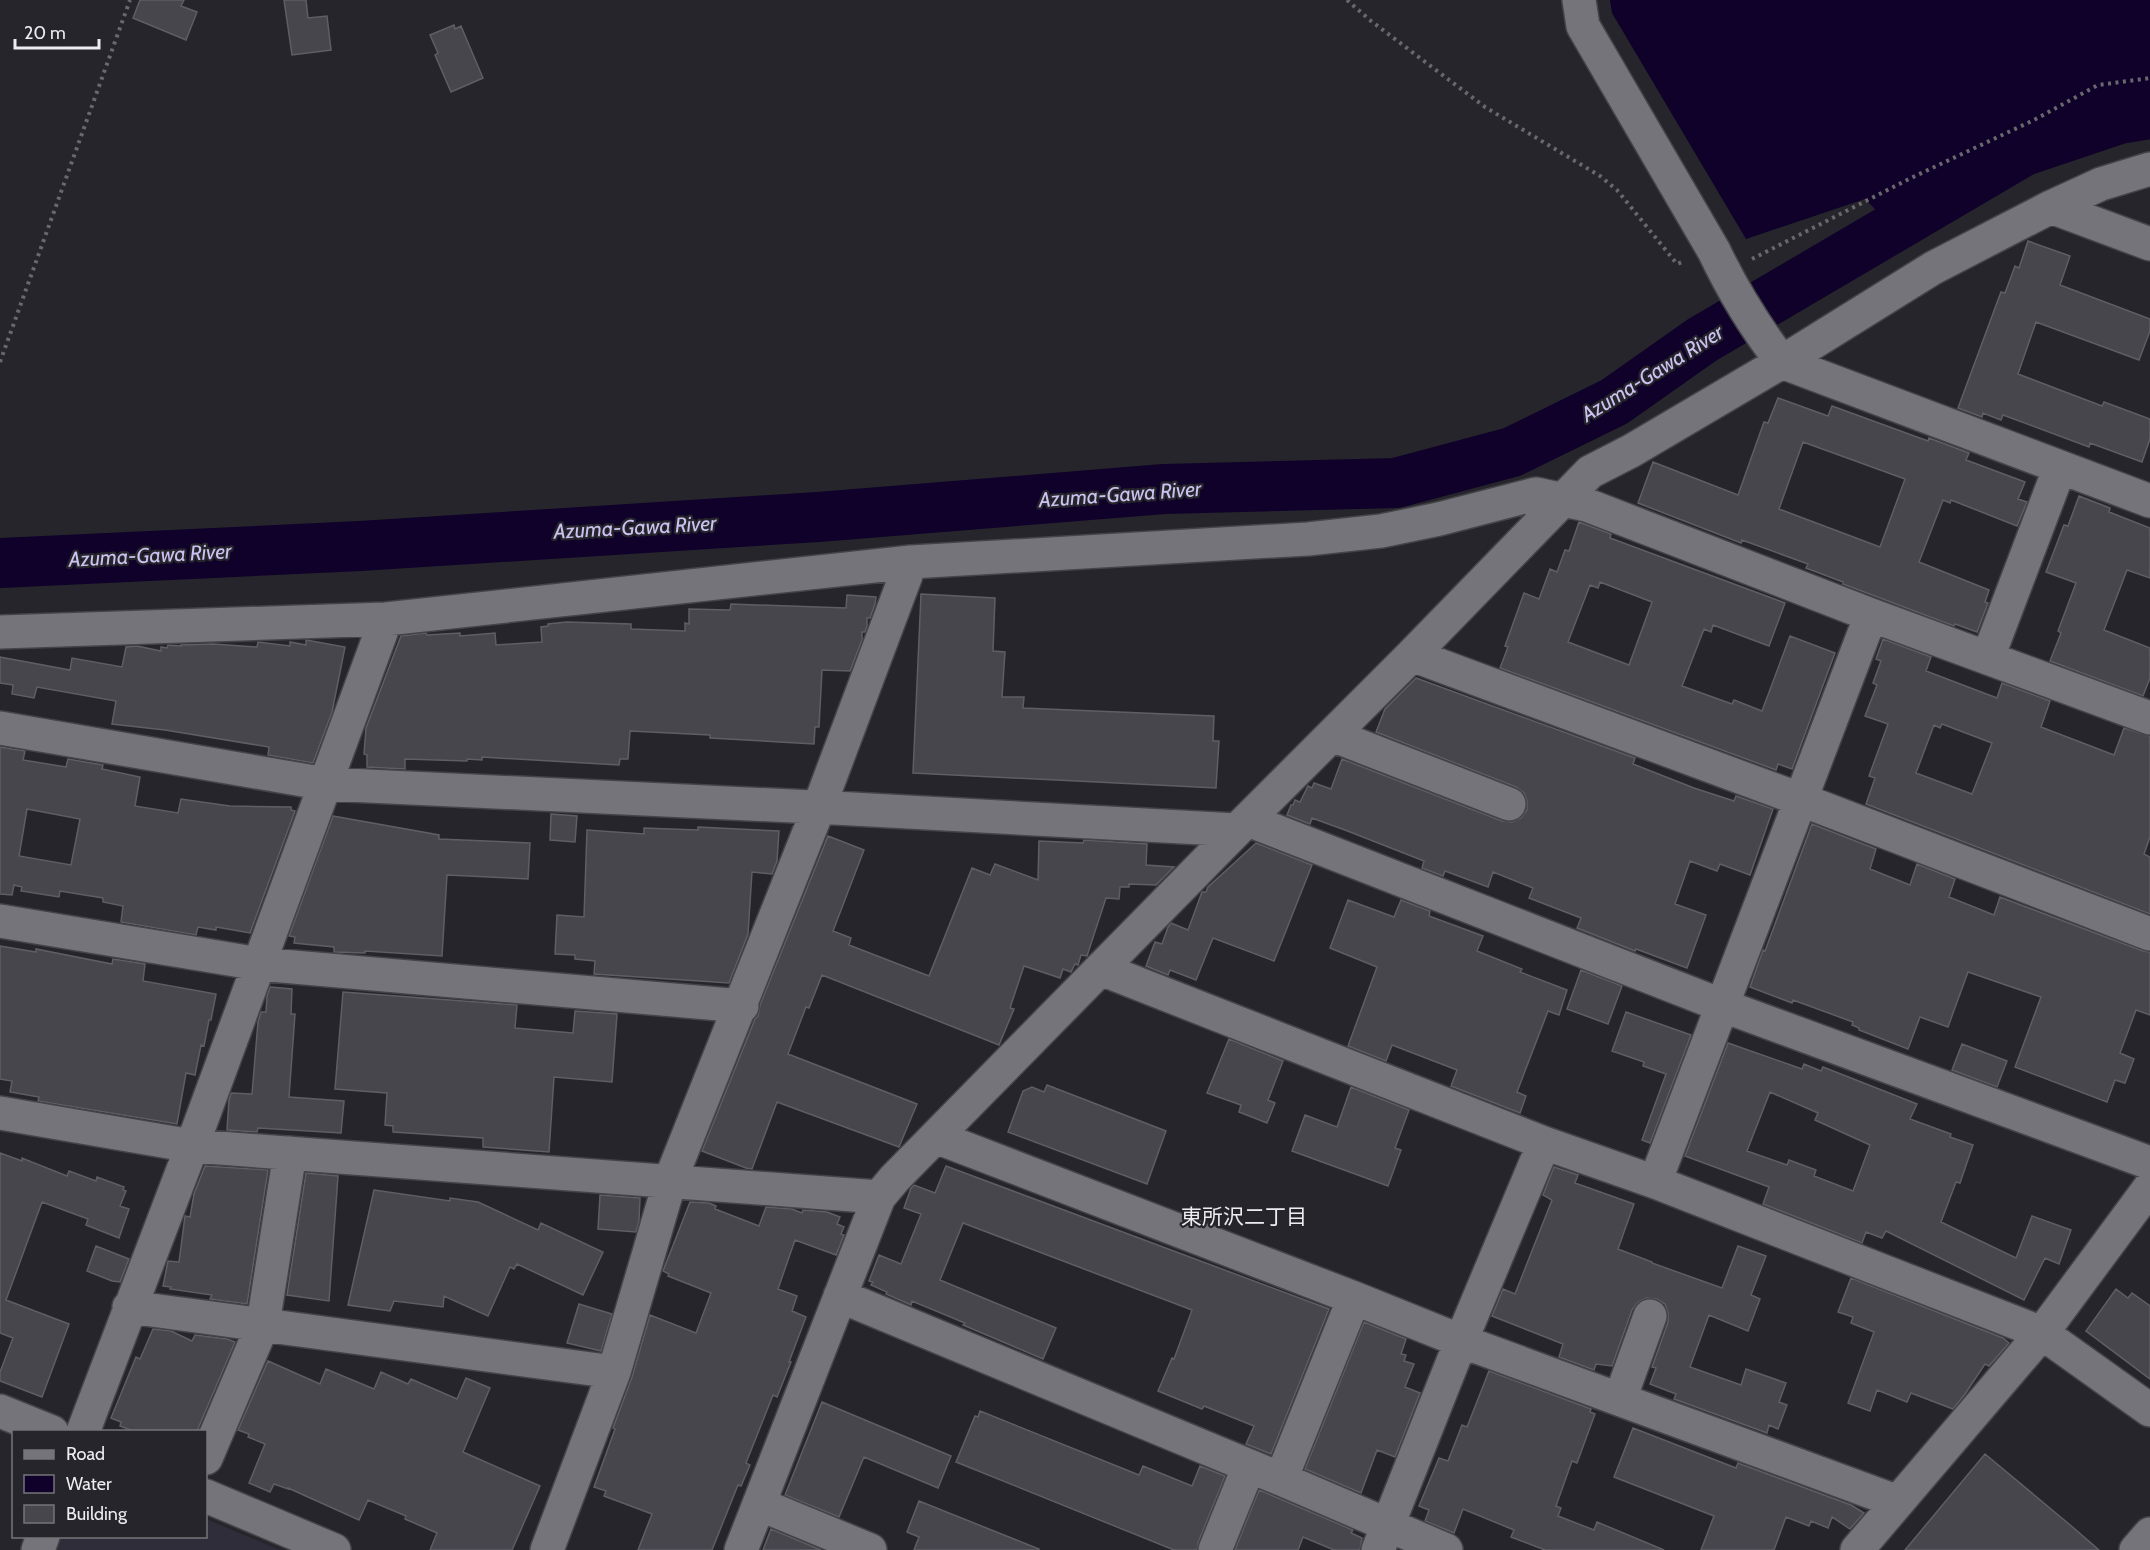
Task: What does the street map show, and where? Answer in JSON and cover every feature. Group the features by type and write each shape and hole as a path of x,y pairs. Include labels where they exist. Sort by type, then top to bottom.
{"street":[{"path":"1579,0 1583,26 1759,332 1782,362 2150,501"},
{"path":"741,1550 879,1197 895,1178 1590,472 1631,451 1782,362 1933,268 2051,207 2102,184 2150,169"},
{"path":"2051,207 2150,244"},
{"path":"1988,657 2060,467"},
{"path":"0,632 386,619 911,562 1308,539 1381,531 1536,494 1587,505 1871,615 2150,718"},
{"path":"547,1550 614,1372 670,1181 742,1006 911,562"},
{"path":"1655,1182 1871,615"},
{"path":"83,1430 192,1146 386,619"},
{"path":"1412,655 2150,934"},
{"path":"0,728 326,784 1242,825 2150,1163"},
{"path":"1332,735 1509,804"},
{"path":"0,921 259,964 742,1006"},
{"path":"1101,969 1544,1143 1655,1182 2042,1333 2150,1410"},
{"path":"0,1113 192,1146 879,1197"},
{"path":"936,1137 1461,1341 1898,1502"},
{"path":"1383,1538 1461,1341 1544,1143"},
{"path":"207,1456 263,1324 290,1153"},
{"path":"1862,1548 1898,1502 2042,1333 2150,1187"},
{"path":"840,1296 1281,1479 1383,1538 1446,1550"},
{"path":"1281,1479 1354,1298"},
{"path":"129,1307 614,1372"},
{"path":"1620,1399 1650,1316"},
{"path":"0,1411 49,1430"},
{"path":"1215,1550 1249,1466"},
{"path":"207,1496 334,1550"},
{"path":"759,1504 870,1550"},
{"path":"2136,1550 2150,1534"}],"path":[{"path":"0,362 130,0"},
{"path":"1347,0 1371,21 1485,107 1600,176 1617,190 1677,264 1723,270 2034,120 2098,85 2150,78"}],"shaded area":[{"path":"207,1519 280,1550 53,1550 58,1538 207,1538"}],"water":[{"path":"1610,0 2150,0 2150,97 2134,100 1993,151 1883,217 1865,199 1746,239 1612,13"}],"building":[{"path":"140,0 184,0 181,6 197,12 186,40 133,18"},
{"path":"284,0 306,0 308,18 327,16 331,50 292,55"},
{"path":"454,25 455,29 461,26 483,78 451,92 435,55 438,53 430,35"},
{"path":"2028,241 2070,256 2060,285 2150,319 2150,331 2139,360 2036,322 2018,374 2102,406 2104,402 2150,419 2150,439 2142,462 2090,443 2089,447 2003,415 2001,420 1983,413 1982,417 1958,408 2001,292 2005,293 2015,266 2019,268"},
{"path":"1778,398 1828,416 1832,406 1928,441 1929,438 1969,453 1966,460 2025,482 2018,499 2027,502 2017,526 1951,500 1950,503 1943,500 1919,562 1989,590 1985,602 1988,603 1977,632 1955,624 1954,626 1843,584 1843,582 1806,568 1808,564 1742,540 1741,543 1638,503 1653,462 1738,495 1764,422 1768,423","holes":["1803,442 1905,479 1880,547 1779,509"]},
{"path":"2079,496 2110,508 2109,512 2150,528 2150,578 2127,570 2104,630 2150,648 2150,678 2143,696 2050,661 2061,633 2058,631 2076,583 2046,572 2064,525 2068,526"},
{"path":"1579,522 1611,534 1610,538 1785,603 1769,646 1713,625 1711,632 1704,629 1682,686 1732,704 1734,700 1762,711 1790,636 1835,653 1792,769 1778,764 1776,770 1500,668 1508,647 1505,646 1524,593 1539,599 1550,569 1557,572 1565,550 1569,551","holes":["1600,582 1652,602 1629,665 1568,642 1590,585 1598,588"]},
{"path":"921,594 995,598 993,651 1005,652 1002,697 1024,697 1023,708 1214,716 1213,741 1219,741 1216,788 913,773"},
{"path":"847,595 876,597 875,604 870,618 867,618 867,626 865,632 862,632 862,640 850,671 822,670 819,727 815,727 814,744 630,731 628,759 620,759 619,765 482,757 482,760 467,759 467,761 405,759 405,769 367,767 367,755 364,754 366,728 401,636 426,633 427,635 460,633 460,636 495,633 496,645 542,642 541,627 567,622 631,624 631,629 685,631 685,623 689,624 689,609 730,610 731,604 846,608"},
{"path":"1883,639 1931,657 1926,671 1997,698 2002,683 2050,701 2041,727 2114,755 2124,728 2150,736 2150,837 2144,854 2150,857 2150,914 1866,804 1875,778 1869,776 1888,724 1865,716 1877,685 1873,683 1881,661 1876,659","holes":["1942,724 1992,743 1972,794 1916,773 1934,725 1940,728"]},
{"path":"306,640 345,647 332,712 313,763 268,755 269,747 112,724 116,701 37,687 34,698 12,694 13,685 0,683 0,657 70,670 72,658 122,667 126,647 137,646 161,651 161,647 167,648 168,645 213,644 257,647 258,642 290,646 290,642 306,645"},
{"path":"1416,678 1635,758 1633,764 1694,788 1734,801 1736,796 1773,809 1750,875 1720,864 1717,871 1690,861 1675,904 1706,915 1687,968 1577,928 1581,918 1529,898 1533,888 1493,872 1488,887 1445,871 1443,876 1422,868 1424,861 1345,830 1312,818 1310,824 1287,815 1295,800 1300,802 1308,786 1312,788 1314,783 1331,789 1342,759 1502,821 1512,822 1521,818 1527,810 1527,801 1524,793 1516,787 1376,732 1385,709"},
{"path":"0,747 25,751 23,760 66,767 68,759 103,765 102,769 140,777 135,806 178,813 181,799 230,806 291,807 291,810 295,811 250,933 216,927 216,930 198,927 196,935 121,922 123,906 103,902 103,898 60,891 59,897 21,891 22,887 14,885 12,895 0,894","holes":["27,809 80,819 71,865 19,856"]},
{"path":"551,814 577,816 575,842 550,840"},
{"path":"333,816 439,835 439,839 530,843 528,879 447,875 442,956 365,951 365,953 334,952 334,947 294,943 295,937 289,936"},
{"path":"1812,824 1876,849 1870,869 1910,885 1917,864 1955,879 1949,897 1994,915 2000,897 2150,952 2150,1015 2136,1010 2120,1053 2134,1059 2125,1083 2115,1080 2107,1102 2015,1067 2041,997 1968,972 1948,1027 1920,1017 1908,1049 1859,1030 1852,1025 1853,1022 1750,987"},
{"path":"698,827 779,831 777,861 772,874 752,872 748,934 729,983 594,974 595,961 575,959 575,955 555,954 557,915 584,917 587,830 644,834 644,828 698,830"},
{"path":"828,836 864,850 833,931 851,938 849,945 929,976 972,868 990,875 995,864 1038,880 1039,841 1083,843 1084,840 1147,844 1146,865 1174,867 1156,885 1129,884 1129,887 1120,887 1119,899 1106,898 1087,956 1081,955 1078,965 1075,964 1071,972 1063,969 1060,978 1024,966 1010,1008 1014,1009 999,1045 822,975 809,1008 806,1007 788,1054 917,1104 899,1147 777,1102 752,1169 746,1168 702,1151 758,1016 760,1005"},
{"path":"1256,843 1312,865 1274,961 1213,938 1196,980 1170,970 1168,975 1146,966 1155,942 1162,944 1171,923 1188,930 1202,892 1206,892 1208,887"},
{"path":"1348,900 1394,917 1401,900 1430,911 1429,916 1483,936 1477,951 1522,969 1520,972 1567,990 1559,1015 1548,1011 1517,1092 1526,1096 1520,1113 1451,1086 1457,1070 1392,1045 1386,1061 1348,1046 1377,967 1330,948"},
{"path":"0,946 36,952 36,949 112,964 113,959 145,964 143,981 216,994 195,1075 186,1073 177,1124 38,1101 39,1097 10,1092 12,1081 0,1079"},
{"path":"1581,970 1622,986 1608,1024 1567,1009"},
{"path":"270,987 292,989 291,1014 295,1014 289,1097 344,1101 341,1133 258,1128 257,1132 227,1130 231,1093 252,1094 258,1022 261,1012 266,1012"},
{"path":"343,992 517,1005 515,1028 573,1033 575,1011 617,1014 612,1082 554,1077 549,1152 483,1147 483,1138 393,1132 393,1126 385,1125 387,1093 335,1089"},
{"path":"1626,1012 1691,1035 1650,1143 1642,1140 1666,1074 1643,1066 1644,1062 1612,1051"},
{"path":"1229,1039 1283,1061 1268,1100 1275,1103 1267,1123 1239,1112 1241,1105 1207,1093"},
{"path":"1728,1043 1802,1069 1804,1064 1821,1071 1823,1067 1917,1104 1910,1119 1973,1145 1960,1183 1956,1182 1941,1222 2016,1258 2032,1216 2071,1230 2059,1264 2045,1258 2024,1300 1886,1231 1882,1238 1866,1232 1862,1243 1763,1204 1769,1187 1685,1156","holes":["1770,1092 1818,1113 1815,1120 1870,1145 1853,1191 1814,1176 1816,1170 1789,1160 1787,1165 1747,1151"]},
{"path":"1962,1044 2007,1061 1997,1087 1952,1070"},
{"path":"1047,1085 1166,1131 1147,1184 1008,1132 1023,1091 1032,1087 1044,1092"},
{"path":"1351,1087 1409,1110 1395,1148 1401,1150 1388,1186 1292,1151 1305,1115 1337,1127"},
{"path":"0,1153 22,1161 22,1158 67,1176 69,1171 96,1181 97,1177 124,1187 123,1190 126,1191 120,1206 129,1209 119,1238 86,1225 88,1219 42,1202 6,1300 69,1324 42,1397 0,1381 0,1372 13,1338 0,1333"},
{"path":"205,1166 268,1170 247,1304 210,1299 212,1295 163,1286 168,1261 179,1262 185,1216 190,1217 194,1194"},
{"path":"946,1166 1329,1309 1271,1454 1246,1444 1254,1426 1204,1406 1202,1409 1158,1391 1172,1358 1174,1359 1192,1310 963,1223 940,1280 1056,1328 1043,1359 912,1301 911,1305 871,1285 873,1282 869,1281 879,1255 901,1264 921,1214 904,1208 911,1188 914,1185 935,1193"},
{"path":"1554,1167 1578,1175 1575,1183 1634,1204 1618,1249 1722,1288 1738,1246 1766,1256 1751,1295 1760,1299 1748,1331 1709,1315 1690,1367 1741,1385 1746,1369 1786,1383 1779,1402 1787,1405 1778,1429 1769,1425 1767,1433 1674,1399 1676,1394 1650,1384 1656,1368 1652,1367 1668,1322 1665,1304 1657,1299 1647,1298 1638,1302 1632,1310 1612,1366 1596,1364 1594,1370 1559,1357 1563,1344 1492,1316 1503,1289 1515,1294 1552,1200 1543,1195"},
{"path":"306,1173 338,1176 329,1301 287,1295"},
{"path":"374,1190 450,1201 450,1198 478,1202 538,1230 541,1223 603,1252 583,1295 517,1264 514,1269 510,1267 488,1316 444,1296 443,1307 394,1301 390,1311 348,1305"},
{"path":"600,1195 640,1198 636,1232 598,1229"},
{"path":"690,1202 709,1203 716,1206 715,1209 759,1226 766,1207 792,1209 802,1213 803,1210 827,1212 840,1217 837,1224 844,1227 841,1234 844,1235 836,1255 795,1240 778,1289 797,1296 792,1311 806,1317 777,1397 773,1395 746,1463 750,1465 741,1486 738,1485 712,1550 638,1550 652,1514 604,1496 606,1491 594,1487 632,1377 650,1315 696,1333 711,1293 668,1276 669,1274 663,1271"},
{"path":"96,1246 129,1259 120,1282 87,1271"},
{"path":"1851,1278 2003,1338 2009,1343 1989,1366 1985,1364 1953,1409 1911,1393 1907,1402 1877,1390 1870,1411 1848,1403 1874,1332 1851,1323 1853,1317 1838,1312"},
{"path":"2116,1289 2128,1298 2132,1293 2150,1306 2150,1379 2086,1331"},
{"path":"579,1304 612,1314 601,1351 567,1343"},
{"path":"1364,1322 1406,1339 1401,1354 1406,1355 1404,1361 1414,1364 1405,1387 1420,1393 1395,1457 1377,1450 1361,1493 1305,1469"},
{"path":"153,1329 171,1331 192,1341 195,1335 235,1342 197,1430 130,1430 120,1426 121,1422 111,1418 136,1357 140,1359"},
{"path":"268,1361 320,1384 326,1369 374,1389 381,1372 408,1384 411,1379 457,1399 466,1378 490,1388 463,1452 540,1486 512,1550 430,1550 437,1533 405,1519 406,1516 368,1500 359,1520 288,1488 274,1484 270,1492 249,1483 265,1444 238,1430"},
{"path":"1489,1371 1591,1409 1590,1412 1595,1414 1577,1463 1572,1461 1556,1506 1561,1508 1558,1516 1594,1530 1597,1522 1664,1550 1545,1550 1511,1537 1514,1530 1463,1509 1454,1533 1425,1521 1429,1510 1419,1506 1439,1458 1448,1461 1462,1425 1467,1427"},
{"path":"822,1402 951,1456 938,1488 864,1457 839,1517 785,1495"},
{"path":"980,1411 1139,1475 1143,1466 1192,1486 1200,1466 1225,1476 1197,1550 1174,1550 956,1462 975,1416 978,1417"},
{"path":"1633,1428 1736,1468 1738,1463 1851,1505 1864,1513 1850,1529 1832,1517 1828,1528 1811,1521 1809,1526 1786,1517 1774,1550 1701,1550 1714,1516 1614,1477"},
{"path":"1985,1454 2069,1524 2099,1550 1905,1550"},
{"path":"1259,1490 1353,1530 1351,1533 1362,1538 1360,1550 1334,1550 1303,1537 1298,1550 1235,1550"},
{"path":"919,1501 1039,1550 914,1550 919,1537 907,1532"},
{"path":"771,1529 821,1550 763,1550"}],"waterway":[{"name":"Azuma-Gawa River","path":"0,563 360,546 818,517 1164,489 1396,483 1512,452 1614,402 1702,340 2024,151 2119,119 2150,114"}],"district":[{"name":"東所沢二丁目","path":"1244,1216"}]}
